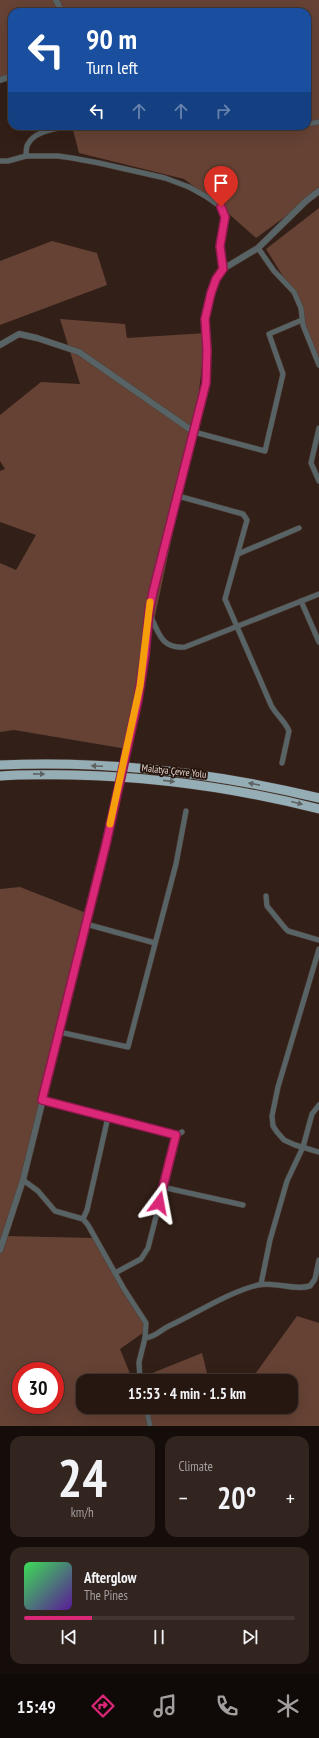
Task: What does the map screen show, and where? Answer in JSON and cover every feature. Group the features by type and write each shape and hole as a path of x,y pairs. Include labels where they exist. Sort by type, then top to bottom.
{"highway":[{"name":"Malatya Çevre Yolu","path":"0,765 99,766 219,777 319,798"},
{"name":"Malatya Çevre Yolu","path":"0,776 21,774 97,776 156,780 214,786 319,809"}],"street":[{"path":"26,156 28,144 32,138 54,130"},
{"path":"0,161 8,161 26,156 58,156 100,163 165,178 189,187 221,207 225,217 220,246 223,269"},
{"path":"0,1250 23,1180 106,844 142,673 149,612 206,383 207,350 205,319 211,293 216,279 223,269 258,248 306,201 319,191"},
{"path":"258,248 274,271 294,292 301,308 302,320 319,365"},
{"path":"0,345 19,334 37,338 79,352 194,432 265,451 283,374 269,334 302,320"},
{"path":"319,428 311,463 319,481"},
{"path":"178,496 243,514 247,520 225,599 271,705 289,731 282,763"},
{"path":"238,554 299,528"},
{"path":"149,612 163,641 171,647 185,647 319,594"},
{"path":"301,601 319,642"},
{"path":"59,1032 128,1047 180,850 186,811"},
{"path":"266,896 267,906 288,931 319,940"},
{"path":"86,924 156,943"},
{"path":"319,949 278,1087 272,1116 273,1126 276,1132 284,1140 303,1148 319,1152"},
{"path":"42,1100 176,1135 182,1132"},
{"path":"261,1284 270,1240 287,1181 303,1148 309,1121 319,1105"},
{"path":"83,1219 87,1210 108,1117"},
{"path":"115,1273 141,1259 148,1248 176,1135"},
{"path":"23,1180 38,1191 55,1211 83,1219 88,1225 115,1273 146,1323 145,1338 139,1362 140,1374"},
{"path":"162,1187 243,1205"},
{"path":"145,1338 154,1336 167,1327 192,1316 215,1302 261,1284 298,1288 310,1286 315,1279 319,1260"},
{"path":"147,1414 150,1426"}],"shaded area":[{"path":"0,0 319,0 319,192 256,238 221,207 184,179 79,153 73,130 311,130 311,8 8,8 8,78 0,81"},
{"path":"319,208 319,364 297,299 266,249"},
{"path":"52,241 97,253 107,285 0,325 0,261"},
{"path":"60,319 125,324 127,338 206,333 194,432 127,749 14,730 0,732 0,563 16,570 36,535 0,522 0,471 5,469 0,461 0,415 41,382 80,384"},
{"path":"20,887 89,914 16,1204 0,1248 0,889"},
{"path":"5,1236 95,1238 147,1330 120,1349 130,1374 76,1374 76,1414 298,1414 298,1374 255,1374 297,1316 319,1323 319,1426 0,1426 0,1250"},
{"path":"202,1353 207,1374 150,1374"}],"slow traffic":[{"path":"110,824 138,700 145,655 150,602"}],"route":[{"path":"159,1203 176,1135 42,1100 106,844 138,700 145,655 149,612 153,592 206,383 207,350 205,319 216,279 223,269 220,246 225,217 221,207"}]}
